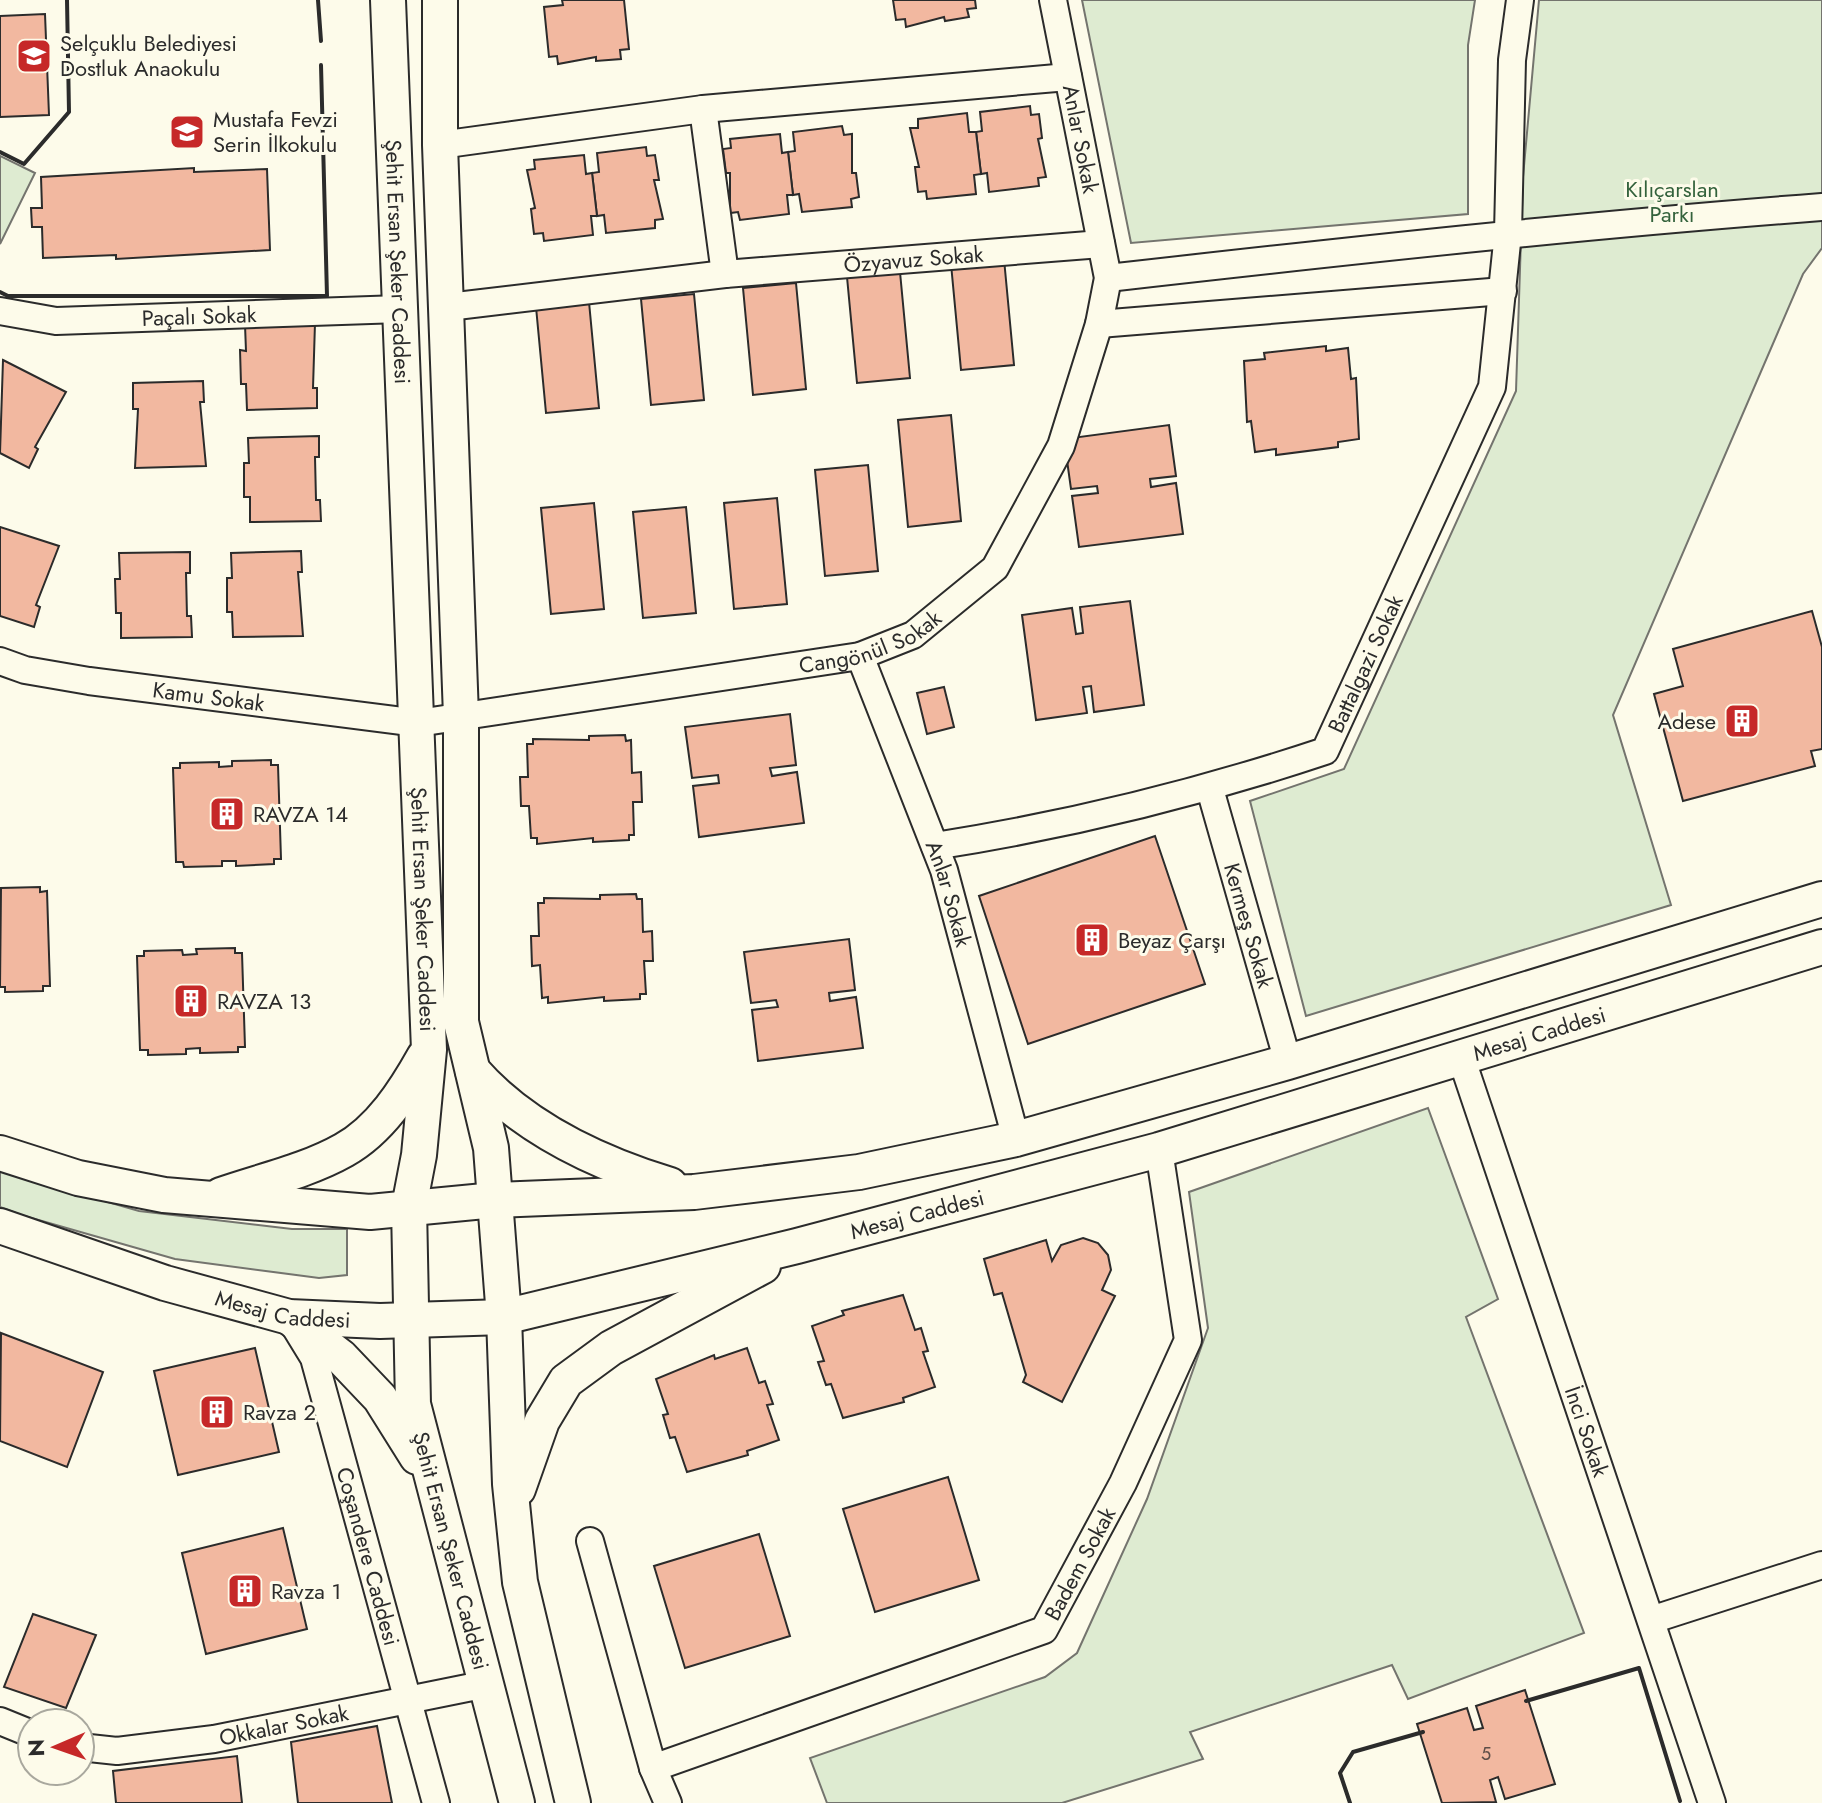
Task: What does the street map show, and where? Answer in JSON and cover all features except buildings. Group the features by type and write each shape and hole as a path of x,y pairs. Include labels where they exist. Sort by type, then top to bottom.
{"street":[{"name":"Şehit Ersan Şeker Caddesi","path":"388,0 429,1050 419,1155 409,1207 413,1404 517,1803"},
{"name":"Şehit Ersan Şeker Caddesi","path":"440,0 440,145 461,716 461,1022 491,1148 520,1582 573,1803"},
{"name":"Anlar Sokak","path":"1053,0 1108,278"},
{"name":"Battalgazi Sokak","path":"935,846 1001,836 1210,789 1325,751 1492,387 1508,233 1512,60 1520,0"},
{"path":"440,145 703,109 1068,77"},
{"path":"703,109 725,274"},
{"path":"1108,278 1508,233 1592,229 1822,207"},
{"name":"Özyavuz Sokak","path":"448,307 886,258 1101,244"},
{"name":"Cangönül Sokak","path":"418,723 860,656 913,635 995,568 1061,446 1099,324 1108,278"},
{"path":"1099,324 1503,291"},
{"name":"Paçalı Sokak","path":"0,311 56,321 400,309"},
{"name":"Anlar Sokak","path":"860,656 935,846 1016,1139"},
{"name":"Kamu Sokak","path":"0,661 25,670 89,681 418,723"},
{"name":"Kermeş Sokak","path":"1210,789 1288,1062"},
{"path":"0,1153 92,1181 164,1195 370,1212 495,1200 694,1192 859,1172 1016,1139 1288,1062 1822,899"},
{"name":"Mesaj Caddesi","path":"0,1226 165,1283 289,1317 411,1320 504,1317 797,1246 1159,1150 1462,1060 1822,947"},
{"path":"214,1197 345,1150 377,1123 404,1092 429,1050"},
{"name":"İnci Sokak","path":"1462,1060 1712,1803"},
{"path":"473,1070 495,1096 609,1166 694,1192"},
{"name":"Badem Sokak","path":"653,1768 1044,1630 1123,1483 1188,1340 1159,1150"},
{"path":"513,1508 526,1457 542,1421 566,1381 611,1348 710,1297 797,1246"},
{"path":"289,1317 341,1357 380,1398 433,1483"},
{"name":"Coşandere Caddesi","path":"289,1317 314,1358 436,1803"},
{"path":"590,1541 653,1768 668,1803"},
{"path":"1651,1620 1822,1565"},
{"name":"Okkalar Sokak","path":"96,1749 117,1751 214,1739 487,1684"}],"green space":[{"path":"1082,0 1475,0 1468,45 1468,214 1131,243"},
{"name":"Kılıçarslan Parkı","path":"1539,0 1822,0 1822,248 1803,274 1613,715 1671,905 1306,1016 1250,801 1344,769 1516,391 1523,177"},
{"path":"0,156 35,173 0,244"},
{"path":"1428,1108 1498,1299 1466,1317 1584,1633 1408,1699 1392,1665 1190,1732 1203,1759 1062,1803 827,1803 810,1758 1045,1677 1077,1653 1147,1499 1208,1328 1189,1192"},
{"path":"0,1171 139,1211 292,1229 347,1229 347,1275 319,1278 175,1259 21,1215 0,1207"}],"wall":[{"path":"0,152 24,164 69,112 67,0"},
{"path":"318,0 321,41"},
{"path":"0,292 8,296 327,296 321,65"},
{"path":"1526,1701 1639,1668 1680,1801"},
{"path":"1350,1803 1340,1773 1353,1752 1423,1732"}],"place":[{"name":"Selçuklu Belediyesi Dostluk Anaokulu","path":"34,56"},
{"name":"Mustafa Fevzi Serin İlkokulu","path":"187,132"},
{"name":"Adese","path":"1742,721"},
{"name":"RAVZA 14","path":"227,814"},
{"name":"Beyaz Çarşı","path":"1092,940"},
{"name":"RAVZA 13","path":"191,1001"},
{"name":"Ravza 2","path":"217,1412"},
{"name":"Ravza 1","path":"245,1591"}]}
